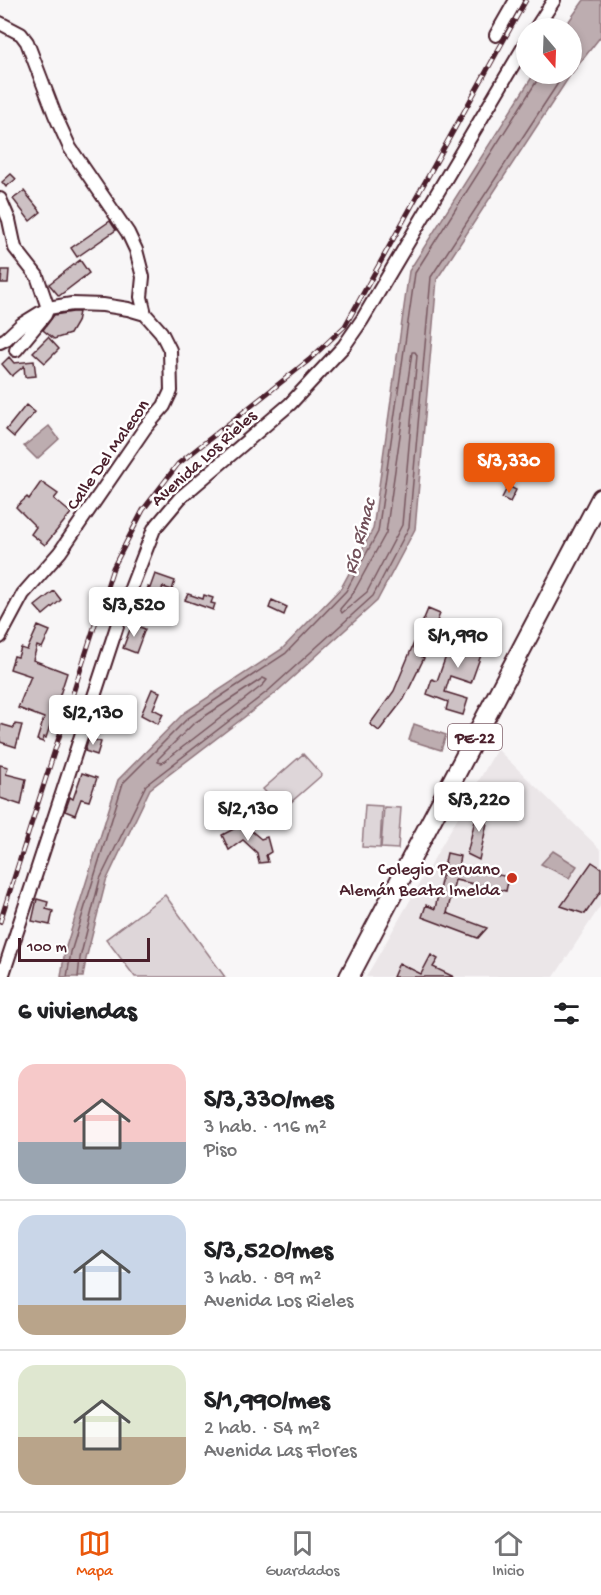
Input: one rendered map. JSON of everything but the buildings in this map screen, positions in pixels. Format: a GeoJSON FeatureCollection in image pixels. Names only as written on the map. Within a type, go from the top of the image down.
{"type":"FeatureCollection","features":[{"type":"Feature","properties":{"kind":"highway","name":"PE-22"},"geometry":{"type":"LineString","coordinates":[[361,977],[601,498]]}},
{"type":"Feature","properties":{"kind":"highway","name":"PE-22"},"geometry":{"type":"LineString","coordinates":[[349,977],[601,520]]}},
{"type":"Feature","properties":{"kind":"street"},"geometry":{"type":"LineString","coordinates":[[496,35],[516,0]]}},
{"type":"Feature","properties":{"kind":"street"},"geometry":{"type":"LineString","coordinates":[[542,18],[554,0]]}},
{"type":"Feature","properties":{"kind":"street"},"geometry":{"type":"LineString","coordinates":[[0,23],[21,34],[27,42],[70,148],[128,233],[142,267],[144,277],[141,297],[145,314],[103,305],[72,304],[48,308],[22,324],[0,342]]}},
{"type":"Feature","properties":{"kind":"street","name":"Avenida Los Rieles"},"geometry":{"type":"LineString","coordinates":[[2,977],[121,614],[154,529],[180,498],[290,404],[344,346],[369,309],[516,61]]}},
{"type":"Feature","properties":{"kind":"street"},"geometry":{"type":"LineString","coordinates":[[0,199],[9,220],[15,248],[37,276],[48,308],[40,322],[16,350]]}},
{"type":"Feature","properties":{"kind":"street","name":"Calle Del Malecon"},"geometry":{"type":"LineString","coordinates":[[0,638],[23,594],[60,552],[145,428],[164,406],[171,391],[170,350],[161,332],[145,314]]}},
{"type":"Feature","properties":{"kind":"shaded area","name":"Colegio Peruano Alemán Beata Imelda"},"geometry":{"type":"Polygon","coordinates":[[[497,749],[601,850],[601,905],[554,977],[366,977],[497,749]]]}},
{"type":"Feature","properties":{"kind":"shaded area"},"geometry":{"type":"Polygon","coordinates":[[[303,754],[322,775],[282,810],[263,789],[303,754]]]}},
{"type":"Feature","properties":{"kind":"shaded area"},"geometry":{"type":"Polygon","coordinates":[[[365,805],[382,806],[380,848],[362,847],[365,805]]]}},
{"type":"Feature","properties":{"kind":"shaded area"},"geometry":{"type":"Polygon","coordinates":[[[384,807],[401,808],[398,849],[381,848],[384,807]]]}},
{"type":"Feature","properties":{"kind":"shaded area"},"geometry":{"type":"Polygon","coordinates":[[[165,895],[225,977],[135,977],[106,939],[165,895]]]}},
{"type":"Feature","properties":{"kind":"water"},"geometry":{"type":"Polygon","coordinates":[[[584,0],[601,0],[601,36],[582,60],[582,18],[571,18],[584,0]]]}},
{"type":"Feature","properties":{"kind":"water"},"geometry":{"type":"Polygon","coordinates":[[[528,84],[564,84],[437,279],[415,529],[377,601],[272,696],[150,789],[106,881],[83,977],[61,977],[65,950],[118,780],[184,713],[282,649],[341,588],[373,529],[409,271],[528,84]]]}},
{"type":"Feature","properties":{"kind":"water"},"geometry":{"type":"Polygon","coordinates":[[[49,426],[59,439],[37,459],[24,446],[49,426]]]}},
{"type":"Feature","properties":{"kind":"water"},"geometry":{"type":"Polygon","coordinates":[[[414,724],[446,735],[441,750],[409,740],[414,724]]]}},
{"type":"Feature","properties":{"kind":"water"},"geometry":{"type":"Polygon","coordinates":[[[553,851],[577,866],[569,878],[541,864],[553,851]]]}},
{"type":"Feature","properties":{"kind":"railway"},"geometry":{"type":"LineString","coordinates":[[0,922],[113,568],[143,510],[178,464],[309,360],[345,326],[526,0]]}},
{"type":"Feature","properties":{"kind":"place","name":"Colegio Peruano Alemán Beata Imelda"},"geometry":{"type":"Point","coordinates":[512,878]}},
{"type":"Feature","properties":{"kind":"water label","name":"Río Rímac"},"geometry":{"type":"Point","coordinates":[358,536]}}]}
